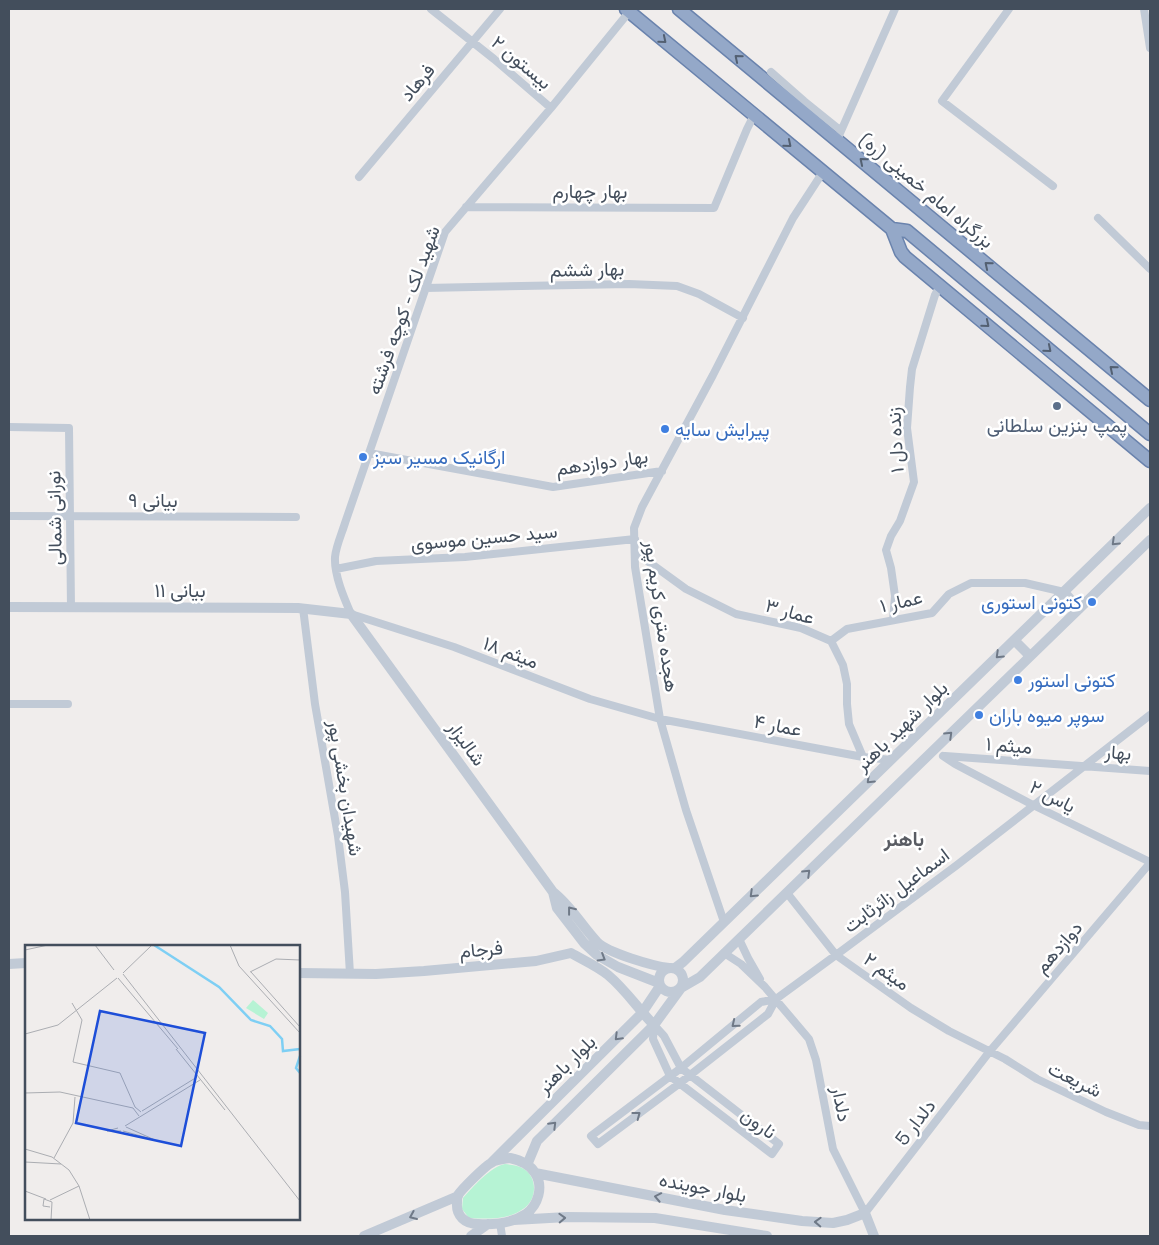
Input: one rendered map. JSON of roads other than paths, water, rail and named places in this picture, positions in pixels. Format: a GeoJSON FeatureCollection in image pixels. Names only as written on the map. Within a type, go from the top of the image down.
{"type":"FeatureCollection","features":[{"type":"Feature","properties":{"kind":"highway","name":"بزرگراه امام خمینی (ره)"},"geometry":{"type":"LineString","coordinates":[[679,9],[839,135],[1149,396]]}},
{"type":"Feature","properties":{"kind":"highway"},"geometry":{"type":"LineString","coordinates":[[628,10],[892,229],[904,256],[1150,461]]}},
{"type":"Feature","properties":{"kind":"highway"},"geometry":{"type":"LineString","coordinates":[[892,229],[906,230],[1150,434]]}},
{"type":"Feature","properties":{"kind":"street","name":"بیستون ۲"},"geometry":{"type":"LineString","coordinates":[[431,9],[551,108]]}},
{"type":"Feature","properties":{"kind":"street","name":"فرهاد"},"geometry":{"type":"LineString","coordinates":[[359,177],[500,9]]}},
{"type":"Feature","properties":{"kind":"street"},"geometry":{"type":"LineString","coordinates":[[771,72],[839,135],[895,9]]}},
{"type":"Feature","properties":{"kind":"street"},"geometry":{"type":"LineString","coordinates":[[1009,9],[942,101],[1053,186]]}},
{"type":"Feature","properties":{"kind":"street"},"geometry":{"type":"LineString","coordinates":[[1144,9],[1150,48]]}},
{"type":"Feature","properties":{"kind":"street","name":"شهید لک - کوچه فرشته"},"geometry":{"type":"LineString","coordinates":[[352,614],[343,596],[336,569],[335,556],[444,232],[551,108],[628,10]]}},
{"type":"Feature","properties":{"kind":"street","name":"بهار چهارم"},"geometry":{"type":"LineString","coordinates":[[466,207],[714,208],[754,115]]}},
{"type":"Feature","properties":{"kind":"street","name":"هجده متری کریم پور"},"geometry":{"type":"LineString","coordinates":[[724,922],[686,810],[660,719],[635,567],[634,528],[642,507],[713,376],[793,218],[823,172]]}},
{"type":"Feature","properties":{"kind":"street"},"geometry":{"type":"LineString","coordinates":[[1098,218],[1150,269]]}},
{"type":"Feature","properties":{"kind":"street","name":"بهار ششم"},"geometry":{"type":"LineString","coordinates":[[425,288],[629,284],[677,286],[699,294],[742,318]]}},
{"type":"Feature","properties":{"kind":"street","name":"زنده دل ۱"},"geometry":{"type":"LineString","coordinates":[[893,620],[896,596],[886,550],[891,536],[900,521],[914,482],[907,428],[912,369],[935,296],[940,286]]}},
{"type":"Feature","properties":{"kind":"street","name":"نورانی شمالی"},"geometry":{"type":"LineString","coordinates":[[9,427],[69,428],[71,608]]}},
{"type":"Feature","properties":{"kind":"street","name":"بهار دوازدهم"},"geometry":{"type":"LineString","coordinates":[[369,453],[553,487],[662,470]]}},
{"type":"Feature","properties":{"kind":"street","name":"بلوار شهید باهنر"},"geometry":{"type":"LineString","coordinates":[[672,968],[683,962],[1150,508]]}},
{"type":"Feature","properties":{"kind":"street","name":"بیانی ۹"},"geometry":{"type":"LineString","coordinates":[[9,516],[296,516]]}},
{"type":"Feature","properties":{"kind":"street","name":"سید حسین موسوی"},"geometry":{"type":"LineString","coordinates":[[336,569],[376,561],[484,555],[635,539]]}},
{"type":"Feature","properties":{"kind":"street"},"geometry":{"type":"LineString","coordinates":[[681,988],[684,982],[680,971],[672,968],[663,971],[659,976],[660,985],[664,991],[670,993],[676,992],[700,977],[1150,540]]}},
{"type":"Feature","properties":{"kind":"street","name":"عمار ۳"},"geometry":{"type":"LineString","coordinates":[[635,552],[686,589],[736,614],[801,628],[831,641],[843,665],[847,684],[849,724],[863,757]]}},
{"type":"Feature","properties":{"kind":"street","name":"عمار ۱"},"geometry":{"type":"LineString","coordinates":[[831,641],[847,628],[932,613],[949,594],[971,583],[1025,583],[1064,592]]}},
{"type":"Feature","properties":{"kind":"street"},"geometry":{"type":"LineString","coordinates":[[1064,592],[1079,609]]}},
{"type":"Feature","properties":{"kind":"street","name":"بیانی ۱۱"},"geometry":{"type":"LineString","coordinates":[[9,607],[303,608],[352,614]]}},
{"type":"Feature","properties":{"kind":"street","name":"شهیدان بخشی پور"},"geometry":{"type":"LineString","coordinates":[[303,608],[315,704],[338,836],[350,974]]}},
{"type":"Feature","properties":{"kind":"street","name":"میثم ۱۸"},"geometry":{"type":"LineString","coordinates":[[352,614],[454,647],[590,699],[660,719]]}},
{"type":"Feature","properties":{"kind":"street","name":"شالیزار"},"geometry":{"type":"LineString","coordinates":[[352,614],[553,892],[562,899],[598,944],[616,954],[660,967],[672,968]]}},
{"type":"Feature","properties":{"kind":"street"},"geometry":{"type":"LineString","coordinates":[[1014,640],[1030,656]]}},
{"type":"Feature","properties":{"kind":"street"},"geometry":{"type":"LineString","coordinates":[[9,704],[68,704]]}},
{"type":"Feature","properties":{"kind":"street","name":"اسماعیل زائرثابت"},"geometry":{"type":"LineString","coordinates":[[776,999],[956,865],[1150,715]]}},
{"type":"Feature","properties":{"kind":"street","name":"عمار ۴"},"geometry":{"type":"LineString","coordinates":[[660,719],[863,757],[891,760]]}},
{"type":"Feature","properties":{"kind":"street","name":"میثم ۱"},"geometry":{"type":"LineString","coordinates":[[933,751],[943,756],[1084,766]]}},
{"type":"Feature","properties":{"kind":"street","name":"یاس ۲"},"geometry":{"type":"LineString","coordinates":[[943,756],[1033,805],[1150,863]]}},
{"type":"Feature","properties":{"kind":"street","name":"بهار"},"geometry":{"type":"LineString","coordinates":[[1084,766],[1150,771]]}},
{"type":"Feature","properties":{"kind":"street","name":"دوازدهم"},"geometry":{"type":"LineString","coordinates":[[990,1051],[1150,863]]}},
{"type":"Feature","properties":{"kind":"street","name":"شالیزار"},"geometry":{"type":"LineString","coordinates":[[553,892],[557,908],[584,943],[598,956],[660,985]]}},
{"type":"Feature","properties":{"kind":"street","name":"میثم ۲"},"geometry":{"type":"LineString","coordinates":[[787,893],[836,955],[919,1013],[990,1051]]}},
{"type":"Feature","properties":{"kind":"street"},"geometry":{"type":"LineString","coordinates":[[592,936],[571,953],[608,975],[654,1025],[654,1039],[670,1076]]}},
{"type":"Feature","properties":{"kind":"street"},"geometry":{"type":"LineString","coordinates":[[739,939],[765,987]]}},
{"type":"Feature","properties":{"kind":"street","name":"فرجام"},"geometry":{"type":"LineString","coordinates":[[300,972],[376,974],[424,971],[536,961],[571,953]]}},
{"type":"Feature","properties":{"kind":"street"},"geometry":{"type":"LineString","coordinates":[[724,953],[741,964],[765,987]]}},
{"type":"Feature","properties":{"kind":"street"},"geometry":{"type":"LineString","coordinates":[[9,964],[25,964]]}},
{"type":"Feature","properties":{"kind":"street","name":"بلوار باهنر"},"geometry":{"type":"LineString","coordinates":[[492,1162],[642,1013],[660,985]]}},
{"type":"Feature","properties":{"kind":"street","name":"دلدار"},"geometry":{"type":"LineString","coordinates":[[765,987],[809,1039],[816,1060],[833,1149],[865,1213],[874,1236]]}},
{"type":"Feature","properties":{"kind":"street","name":"بلوار باهنر"},"geometry":{"type":"LineString","coordinates":[[527,1165],[537,1141],[654,1025],[681,988]]}},
{"type":"Feature","properties":{"kind":"street"},"geometry":{"type":"LineString","coordinates":[[776,999],[768,1014],[598,1144],[591,1136],[681,1068],[761,1002],[776,999]]}},
{"type":"Feature","properties":{"kind":"street","name":"نارون"},"geometry":{"type":"LineString","coordinates":[[654,1025],[664,1036],[681,1068],[779,1144],[772,1154],[670,1076]]}},
{"type":"Feature","properties":{"kind":"street","name":"شریعت"},"geometry":{"type":"LineString","coordinates":[[990,1051],[1005,1058],[1037,1079],[1106,1112],[1139,1125],[1150,1126]]}},
{"type":"Feature","properties":{"kind":"street","name":"دلدار 5"},"geometry":{"type":"LineString","coordinates":[[865,1213],[990,1051]]}},
{"type":"Feature","properties":{"kind":"street"},"geometry":{"type":"LineString","coordinates":[[364,1236],[458,1196],[492,1162],[501,1159],[519,1160],[527,1165],[535,1173],[540,1193],[536,1204],[526,1214],[514,1220],[474,1224],[462,1219],[458,1213],[458,1196]]}},
{"type":"Feature","properties":{"kind":"street","name":"بلوار جوینده"},"geometry":{"type":"LineString","coordinates":[[535,1173],[725,1210],[802,1222],[833,1223],[848,1220],[865,1213]]}},
{"type":"Feature","properties":{"kind":"street","name":"بلوار جوینده"},"geometry":{"type":"LineString","coordinates":[[514,1220],[567,1217],[655,1218],[767,1236]]}},
{"type":"Feature","properties":{"kind":"street"},"geometry":{"type":"LineString","coordinates":[[471,1236],[494,1223]]}},
{"type":"Feature","properties":{"kind":"street"},"geometry":{"type":"LineString","coordinates":[[494,1223],[502,1236]]}},
{"type":"Feature","properties":{"kind":"place","name":"پمپ بنزین سلطانی"},"geometry":{"type":"Point","coordinates":[1057,406]}},
{"type":"Feature","properties":{"kind":"place","name":"پیرایش سایه"},"geometry":{"type":"Point","coordinates":[665,429]}},
{"type":"Feature","properties":{"kind":"place","name":"ارگانیک مسیر سبز"},"geometry":{"type":"Point","coordinates":[363,457]}},
{"type":"Feature","properties":{"kind":"place","name":"کتونی استوری"},"geometry":{"type":"Point","coordinates":[1092,602]}},
{"type":"Feature","properties":{"kind":"place","name":"کتونی استور"},"geometry":{"type":"Point","coordinates":[1018,680]}},
{"type":"Feature","properties":{"kind":"place","name":"سوپر میوه باران"},"geometry":{"type":"Point","coordinates":[979,715]}},
{"type":"Feature","properties":{"kind":"district","name":"باهنر"},"geometry":{"type":"Point","coordinates":[904,839]}}]}
